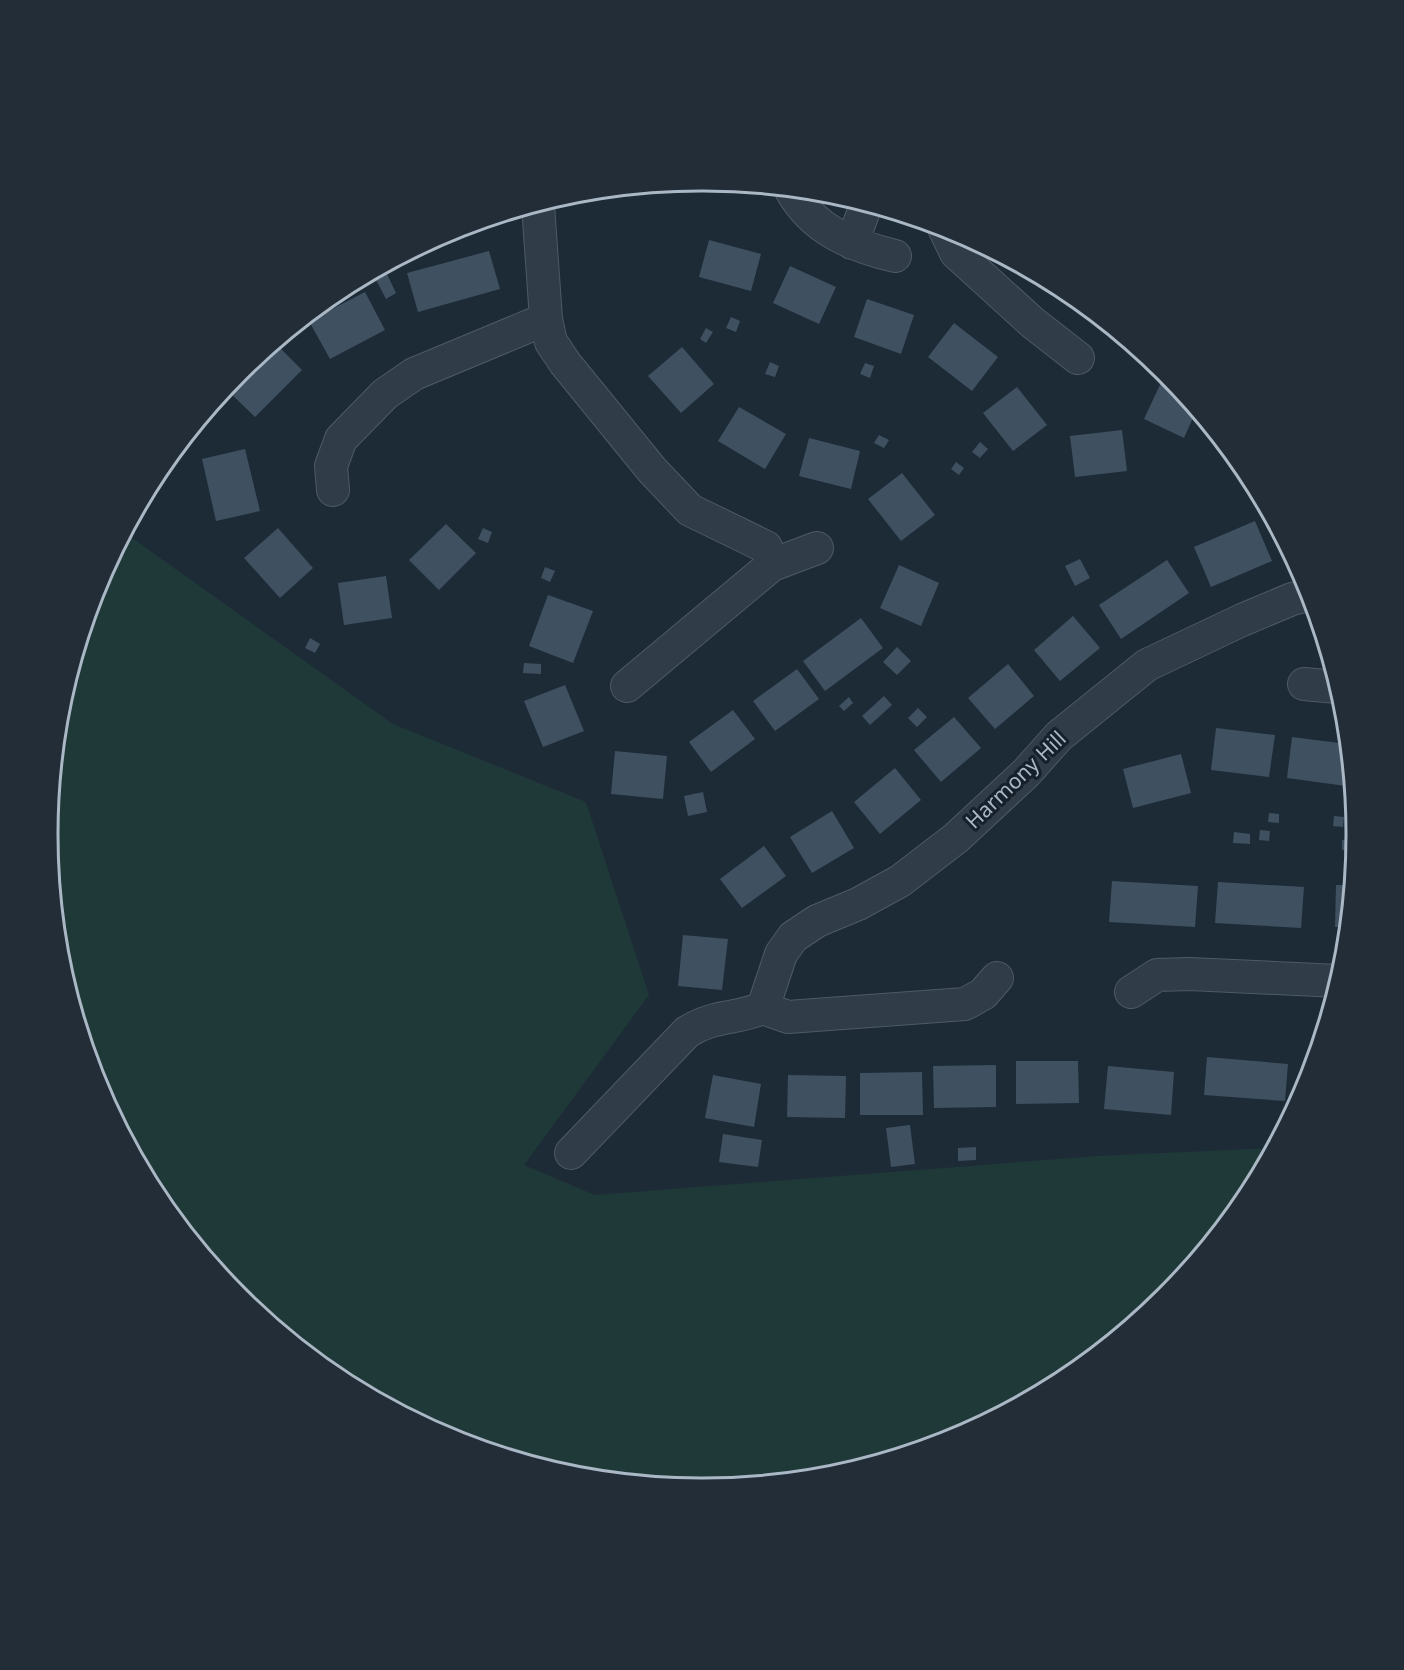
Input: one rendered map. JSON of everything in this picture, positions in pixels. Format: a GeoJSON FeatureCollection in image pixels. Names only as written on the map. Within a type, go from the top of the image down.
{"type":"FeatureCollection","features":[{"type":"Feature","properties":{"kind":"street"},"geometry":{"type":"LineString","coordinates":[[796,199],[814,220],[852,243],[896,256]]}},
{"type":"Feature","properties":{"kind":"street"},"geometry":{"type":"LineString","coordinates":[[539,212],[546,319],[551,342],[652,470],[690,510],[766,547],[772,565]]}},
{"type":"Feature","properties":{"kind":"street"},"geometry":{"type":"LineString","coordinates":[[852,243],[864,212]]}},
{"type":"Feature","properties":{"kind":"street"},"geometry":{"type":"LineString","coordinates":[[950,241],[956,253],[1034,323],[1078,358]]}},
{"type":"Feature","properties":{"kind":"street"},"geometry":{"type":"LineString","coordinates":[[333,490],[331,466],[341,439],[385,394],[414,374],[546,319]]}},
{"type":"Feature","properties":{"kind":"street"},"geometry":{"type":"LineString","coordinates":[[627,686],[772,565],[817,548]]}},
{"type":"Feature","properties":{"kind":"street","name":"Harmony Hill"},"geometry":{"type":"LineString","coordinates":[[763,1008],[781,954],[793,937],[817,921],[858,904],[900,881],[956,838],[1026,774],[1059,736],[1147,665],[1252,616],[1300,597]]}},
{"type":"Feature","properties":{"kind":"street"},"geometry":{"type":"LineString","coordinates":[[1304,684],[1328,686]]}},
{"type":"Feature","properties":{"kind":"street"},"geometry":{"type":"LineString","coordinates":[[1131,992],[1157,975],[1190,974],[1329,981]]}},
{"type":"Feature","properties":{"kind":"street"},"geometry":{"type":"LineString","coordinates":[[571,1153],[687,1032],[719,1016],[748,1014],[763,1008],[789,1017],[964,1004],[982,994],[997,978]]}},
{"type":"Feature","properties":{"kind":"green space"},"geometry":{"type":"Polygon","coordinates":[[[132,538],[393,724],[586,802],[649,995],[524,1165],[595,1195],[1097,1156],[1264,1148],[1237,1193],[1186,1259],[1157,1290],[1094,1346],[1060,1370],[987,1412],[948,1430],[869,1457],[786,1473],[744,1477],[660,1477],[618,1473],[535,1457],[456,1430],[417,1412],[344,1370],[278,1319],[247,1290],[191,1227],[167,1193],[125,1120],[107,1081],[80,1002],[64,919],[60,877],[58,835],[64,751],[80,668],[107,589],[132,538]]]}},
{"type":"Feature","properties":{"kind":"building"},"geometry":{"type":"Polygon","coordinates":[[[709,240],[761,254],[751,291],[699,277],[709,240]]]}},
{"type":"Feature","properties":{"kind":"building"},"geometry":{"type":"Polygon","coordinates":[[[489,251],[500,289],[418,312],[407,273],[489,251]]]}},
{"type":"Feature","properties":{"kind":"building"},"geometry":{"type":"Polygon","coordinates":[[[790,266],[836,287],[819,324],[773,303],[790,266]]]}},
{"type":"Feature","properties":{"kind":"building"},"geometry":{"type":"Polygon","coordinates":[[[387,274],[396,293],[386,299],[376,280],[387,274]]]}},
{"type":"Feature","properties":{"kind":"building"},"geometry":{"type":"Polygon","coordinates":[[[365,292],[385,330],[330,359],[310,324],[329,311],[365,292]]]}},
{"type":"Feature","properties":{"kind":"building"},"geometry":{"type":"Polygon","coordinates":[[[867,299],[914,315],[901,354],[854,337],[867,299]]]}},
{"type":"Feature","properties":{"kind":"building"},"geometry":{"type":"Polygon","coordinates":[[[731,317],[740,321],[736,332],[726,328],[731,317]]]}},
{"type":"Feature","properties":{"kind":"building"},"geometry":{"type":"Polygon","coordinates":[[[954,323],[998,357],[972,391],[928,357],[954,323]]]}},
{"type":"Feature","properties":{"kind":"building"},"geometry":{"type":"Polygon","coordinates":[[[706,328],[713,332],[706,343],[700,339],[706,328]]]}},
{"type":"Feature","properties":{"kind":"building"},"geometry":{"type":"Polygon","coordinates":[[[682,347],[714,384],[681,413],[648,376],[682,347]]]}},
{"type":"Feature","properties":{"kind":"building"},"geometry":{"type":"Polygon","coordinates":[[[281,349],[302,370],[255,417],[233,395],[281,349]]]}},
{"type":"Feature","properties":{"kind":"building"},"geometry":{"type":"Polygon","coordinates":[[[770,362],[779,366],[775,377],[765,374],[770,362]]]}},
{"type":"Feature","properties":{"kind":"building"},"geometry":{"type":"Polygon","coordinates":[[[865,363],[874,366],[870,378],[860,374],[865,363]]]}},
{"type":"Feature","properties":{"kind":"building"},"geometry":{"type":"Polygon","coordinates":[[[1160,384],[1193,419],[1184,438],[1144,419],[1160,384]]]}},
{"type":"Feature","properties":{"kind":"building"},"geometry":{"type":"Polygon","coordinates":[[[1017,387],[1047,425],[1013,451],[983,413],[1017,387]]]}},
{"type":"Feature","properties":{"kind":"building"},"geometry":{"type":"Polygon","coordinates":[[[739,407],[786,434],[765,469],[718,441],[739,407]]]}},
{"type":"Feature","properties":{"kind":"building"},"geometry":{"type":"Polygon","coordinates":[[[1122,430],[1127,471],[1075,477],[1070,436],[1122,430]]]}},
{"type":"Feature","properties":{"kind":"building"},"geometry":{"type":"Polygon","coordinates":[[[879,435],[889,440],[884,448],[874,443],[879,435]]]}},
{"type":"Feature","properties":{"kind":"building"},"geometry":{"type":"Polygon","coordinates":[[[809,438],[860,451],[851,489],[799,476],[809,438]]]}},
{"type":"Feature","properties":{"kind":"building"},"geometry":{"type":"Polygon","coordinates":[[[980,442],[988,449],[980,458],[972,452],[980,442]]]}},
{"type":"Feature","properties":{"kind":"building"},"geometry":{"type":"Polygon","coordinates":[[[245,449],[260,511],[216,521],[202,459],[245,449]]]}},
{"type":"Feature","properties":{"kind":"building"},"geometry":{"type":"Polygon","coordinates":[[[956,462],[964,468],[959,475],[951,469],[956,462]]]}},
{"type":"Feature","properties":{"kind":"building"},"geometry":{"type":"Polygon","coordinates":[[[902,473],[935,515],[901,541],[868,499],[902,473]]]}},
{"type":"Feature","properties":{"kind":"building"},"geometry":{"type":"Polygon","coordinates":[[[1255,521],[1272,561],[1211,587],[1194,547],[1255,521]]]}},
{"type":"Feature","properties":{"kind":"building"},"geometry":{"type":"Polygon","coordinates":[[[446,524],[476,553],[439,590],[409,560],[446,524]]]}},
{"type":"Feature","properties":{"kind":"building"},"geometry":{"type":"Polygon","coordinates":[[[278,528],[313,568],[280,598],[244,558],[278,528]]]}},
{"type":"Feature","properties":{"kind":"building"},"geometry":{"type":"Polygon","coordinates":[[[483,528],[492,532],[488,543],[478,539],[483,528]]]}},
{"type":"Feature","properties":{"kind":"building"},"geometry":{"type":"Polygon","coordinates":[[[1080,559],[1090,578],[1075,586],[1065,566],[1080,559]]]}},
{"type":"Feature","properties":{"kind":"building"},"geometry":{"type":"Polygon","coordinates":[[[1167,560],[1189,593],[1121,639],[1099,605],[1167,560]]]}},
{"type":"Feature","properties":{"kind":"building"},"geometry":{"type":"Polygon","coordinates":[[[899,565],[939,583],[921,626],[880,608],[899,565]]]}},
{"type":"Feature","properties":{"kind":"building"},"geometry":{"type":"Polygon","coordinates":[[[545,567],[555,571],[550,582],[541,578],[545,567]]]}},
{"type":"Feature","properties":{"kind":"building"},"geometry":{"type":"Polygon","coordinates":[[[386,576],[392,618],[344,625],[338,583],[386,576]]]}},
{"type":"Feature","properties":{"kind":"building"},"geometry":{"type":"Polygon","coordinates":[[[548,595],[593,611],[573,663],[529,646],[548,595]]]}},
{"type":"Feature","properties":{"kind":"building"},"geometry":{"type":"Polygon","coordinates":[[[1073,616],[1100,648],[1060,681],[1034,650],[1073,616]]]}},
{"type":"Feature","properties":{"kind":"building"},"geometry":{"type":"Polygon","coordinates":[[[861,618],[883,648],[825,691],[803,661],[861,618]]]}},
{"type":"Feature","properties":{"kind":"building"},"geometry":{"type":"Polygon","coordinates":[[[310,638],[320,644],[315,653],[305,648],[310,638]]]}},
{"type":"Feature","properties":{"kind":"building"},"geometry":{"type":"Polygon","coordinates":[[[897,647],[911,661],[897,675],[883,662],[897,647]]]}},
{"type":"Feature","properties":{"kind":"building"},"geometry":{"type":"Polygon","coordinates":[[[524,663],[541,664],[541,674],[523,673],[524,663]]]}},
{"type":"Feature","properties":{"kind":"building"},"geometry":{"type":"Polygon","coordinates":[[[1008,664],[1034,696],[995,729],[968,698],[1008,664]]]}},
{"type":"Feature","properties":{"kind":"building"},"geometry":{"type":"Polygon","coordinates":[[[797,669],[819,699],[775,731],[753,701],[797,669]]]}},
{"type":"Feature","properties":{"kind":"building"},"geometry":{"type":"Polygon","coordinates":[[[565,685],[584,731],[543,747],[524,701],[565,685]]]}},
{"type":"Feature","properties":{"kind":"building"},"geometry":{"type":"Polygon","coordinates":[[[884,696],[892,705],[870,725],[862,716],[884,696]]]}},
{"type":"Feature","properties":{"kind":"building"},"geometry":{"type":"Polygon","coordinates":[[[849,697],[853,703],[844,711],[839,706],[849,697]]]}},
{"type":"Feature","properties":{"kind":"building"},"geometry":{"type":"Polygon","coordinates":[[[918,708],[927,717],[917,727],[908,718],[918,708]]]}},
{"type":"Feature","properties":{"kind":"building"},"geometry":{"type":"Polygon","coordinates":[[[733,710],[755,739],[711,772],[689,742],[733,710]]]}},
{"type":"Feature","properties":{"kind":"building"},"geometry":{"type":"Polygon","coordinates":[[[954,717],[981,748],[941,782],[914,750],[954,717]]]}},
{"type":"Feature","properties":{"kind":"building"},"geometry":{"type":"Polygon","coordinates":[[[1216,728],[1275,735],[1269,777],[1211,770],[1216,728]]]}},
{"type":"Feature","properties":{"kind":"building"},"geometry":{"type":"Polygon","coordinates":[[[1292,737],[1339,743],[1343,786],[1287,778],[1292,737]]]}},
{"type":"Feature","properties":{"kind":"building"},"geometry":{"type":"Polygon","coordinates":[[[615,751],[667,756],[663,799],[611,794],[615,751]]]}},
{"type":"Feature","properties":{"kind":"building"},"geometry":{"type":"Polygon","coordinates":[[[1181,754],[1191,793],[1133,808],[1123,769],[1181,754]]]}},
{"type":"Feature","properties":{"kind":"building"},"geometry":{"type":"Polygon","coordinates":[[[895,768],[921,800],[880,834],[854,802],[895,768]]]}},
{"type":"Feature","properties":{"kind":"building"},"geometry":{"type":"Polygon","coordinates":[[[703,792],[707,812],[688,816],[684,796],[703,792]]]}},
{"type":"Feature","properties":{"kind":"building"},"geometry":{"type":"Polygon","coordinates":[[[832,811],[854,848],[812,873],[790,837],[832,811]]]}},
{"type":"Feature","properties":{"kind":"building"},"geometry":{"type":"Polygon","coordinates":[[[1269,813],[1279,814],[1279,823],[1268,822],[1269,813]]]}},
{"type":"Feature","properties":{"kind":"building"},"geometry":{"type":"Polygon","coordinates":[[[1334,816],[1344,817],[1343,827],[1333,826],[1334,816]]]}},
{"type":"Feature","properties":{"kind":"building"},"geometry":{"type":"Polygon","coordinates":[[[1260,830],[1270,831],[1269,841],[1259,840],[1260,830]]]}},
{"type":"Feature","properties":{"kind":"building"},"geometry":{"type":"Polygon","coordinates":[[[1234,832],[1250,834],[1250,844],[1233,843],[1234,832]]]}},
{"type":"Feature","properties":{"kind":"building"},"geometry":{"type":"Polygon","coordinates":[[[1342,840],[1346,840],[1345,850],[1342,850],[1342,840]]]}},
{"type":"Feature","properties":{"kind":"building"},"geometry":{"type":"Polygon","coordinates":[[[764,846],[786,876],[742,908],[720,879],[764,846]]]}},
{"type":"Feature","properties":{"kind":"building"},"geometry":{"type":"Polygon","coordinates":[[[1112,881],[1198,886],[1195,927],[1109,922],[1112,881]]]}},
{"type":"Feature","properties":{"kind":"building"},"geometry":{"type":"Polygon","coordinates":[[[1218,882],[1304,887],[1301,928],[1215,923],[1218,882]]]}},
{"type":"Feature","properties":{"kind":"building"},"geometry":{"type":"Polygon","coordinates":[[[1336,885],[1343,885],[1339,927],[1335,927],[1336,885]]]}},
{"type":"Feature","properties":{"kind":"building"},"geometry":{"type":"Polygon","coordinates":[[[683,935],[728,939],[722,990],[678,986],[683,935]]]}},
{"type":"Feature","properties":{"kind":"building"},"geometry":{"type":"Polygon","coordinates":[[[1207,1057],[1288,1064],[1285,1101],[1204,1095],[1207,1057]]]}},
{"type":"Feature","properties":{"kind":"building"},"geometry":{"type":"Polygon","coordinates":[[[1016,1061],[1078,1061],[1079,1103],[1016,1104],[1016,1061]]]}},
{"type":"Feature","properties":{"kind":"building"},"geometry":{"type":"Polygon","coordinates":[[[996,1065],[996,1107],[934,1108],[933,1066],[996,1065]]]}},
{"type":"Feature","properties":{"kind":"building"},"geometry":{"type":"Polygon","coordinates":[[[1108,1066],[1174,1072],[1171,1115],[1104,1109],[1108,1066]]]}},
{"type":"Feature","properties":{"kind":"building"},"geometry":{"type":"Polygon","coordinates":[[[922,1072],[923,1115],[860,1115],[860,1073],[922,1072]]]}},
{"type":"Feature","properties":{"kind":"building"},"geometry":{"type":"Polygon","coordinates":[[[713,1075],[761,1084],[754,1127],[705,1118],[713,1075]]]}},
{"type":"Feature","properties":{"kind":"building"},"geometry":{"type":"Polygon","coordinates":[[[788,1075],[846,1076],[845,1118],[787,1117],[788,1075]]]}},
{"type":"Feature","properties":{"kind":"building"},"geometry":{"type":"Polygon","coordinates":[[[910,1125],[915,1164],[891,1167],[886,1128],[910,1125]]]}},
{"type":"Feature","properties":{"kind":"building"},"geometry":{"type":"Polygon","coordinates":[[[723,1134],[762,1140],[758,1167],[719,1162],[723,1134]]]}},
{"type":"Feature","properties":{"kind":"building"},"geometry":{"type":"Polygon","coordinates":[[[976,1147],[976,1160],[958,1161],[958,1148],[976,1147]]]}}]}
